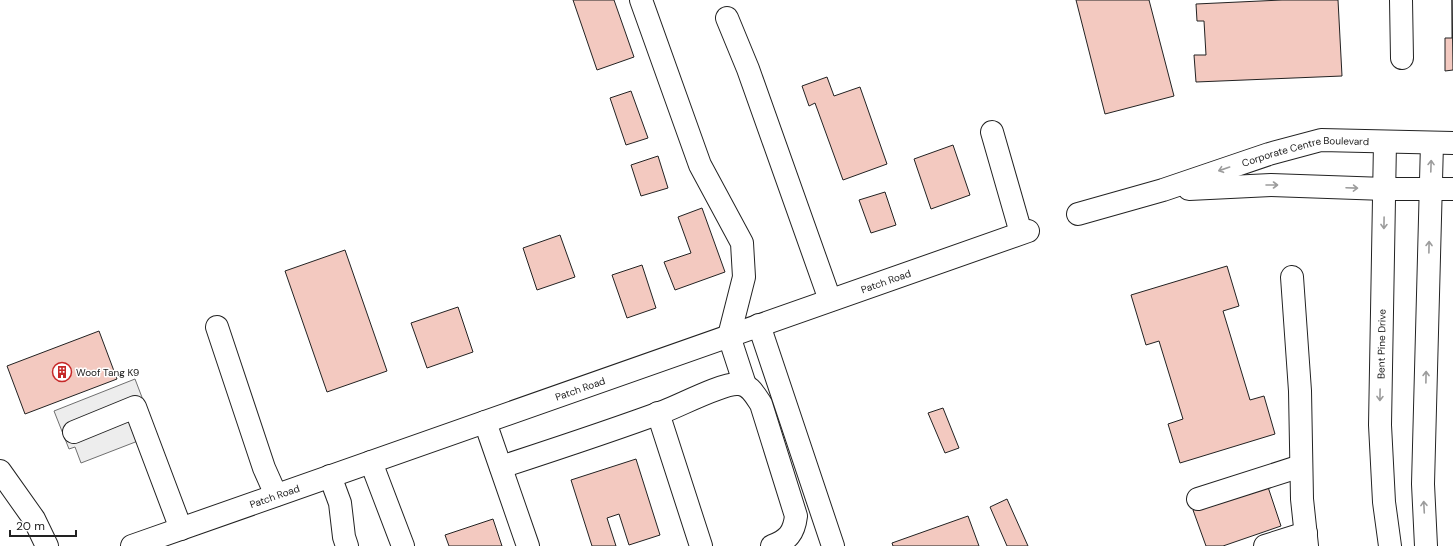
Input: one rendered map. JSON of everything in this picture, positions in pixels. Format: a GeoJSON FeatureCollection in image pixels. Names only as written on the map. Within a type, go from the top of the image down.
{"type":"FeatureCollection","features":[{"type":"Feature","properties":{"kind":"street"},"geometry":{"type":"LineString","coordinates":[[641,0],[700,165],[742,243],[744,277],[729,336],[745,385]]}},
{"type":"Feature","properties":{"kind":"street"},"geometry":{"type":"LineString","coordinates":[[1401,0],[1402,58]]}},
{"type":"Feature","properties":{"kind":"street"},"geometry":{"type":"LineString","coordinates":[[727,18],[748,69],[830,300]]}},
{"type":"Feature","properties":{"kind":"street","name":"Patch Road"},"geometry":{"type":"LineString","coordinates":[[132,546],[1024,232],[992,132]]}},
{"type":"Feature","properties":{"kind":"street","name":"Corporate Centre Boulevard"},"geometry":{"type":"LineString","coordinates":[[1078,214],[1163,190],[1268,154],[1321,140],[1442,143]]}},
{"type":"Feature","properties":{"kind":"street","name":"Bent Pine Drive"},"geometry":{"type":"LineString","coordinates":[[1385,142],[1380,425],[1384,502],[1390,546]]}},
{"type":"Feature","properties":{"kind":"street"},"geometry":{"type":"LineString","coordinates":[[1426,546],[1423,484],[1430,190],[1442,143]]}},
{"type":"Feature","properties":{"kind":"street","name":"Corporate Centre Boulevard"},"geometry":{"type":"LineString","coordinates":[[1163,190],[1271,185],[1430,190],[1453,189]]}},
{"type":"Feature","properties":{"kind":"street"},"geometry":{"type":"LineString","coordinates":[[1266,546],[1306,539],[1302,499],[1300,392],[1292,277]]}},
{"type":"Feature","properties":{"kind":"street"},"geometry":{"type":"LineString","coordinates":[[758,325],[833,546]]}},
{"type":"Feature","properties":{"kind":"street"},"geometry":{"type":"LineString","coordinates":[[217,327],[264,468],[276,495]]}},
{"type":"Feature","properties":{"kind":"street"},"geometry":{"type":"LineString","coordinates":[[501,467],[658,414],[720,388],[736,384],[745,385],[754,392],[761,404],[796,516],[794,528],[790,537],[772,546]]}},
{"type":"Feature","properties":{"kind":"street"},"geometry":{"type":"LineString","coordinates":[[74,432],[135,407],[180,529]]}},
{"type":"Feature","properties":{"kind":"street"},"geometry":{"type":"LineString","coordinates":[[658,414],[701,546]]}},
{"type":"Feature","properties":{"kind":"street"},"geometry":{"type":"LineString","coordinates":[[485,422],[528,546]]}},
{"type":"Feature","properties":{"kind":"street"},"geometry":{"type":"LineString","coordinates":[[371,462],[403,546]]}},
{"type":"Feature","properties":{"kind":"street"},"geometry":{"type":"LineString","coordinates":[[1198,499],[1301,466]]}},
{"type":"Feature","properties":{"kind":"street"},"geometry":{"type":"LineString","coordinates":[[0,471],[34,518],[46,546]]}},
{"type":"Feature","properties":{"kind":"street"},"geometry":{"type":"LineString","coordinates":[[330,476],[340,502],[344,537],[347,546]]}},
{"type":"Feature","properties":{"kind":"shaded area"},"geometry":{"type":"Polygon","coordinates":[[[135,379],[156,434],[81,463],[75,447],[69,449],[54,411],[135,379]]]}},
{"type":"Feature","properties":{"kind":"building"},"geometry":{"type":"Polygon","coordinates":[[[573,0],[614,0],[634,57],[597,70],[573,0]]]}},
{"type":"Feature","properties":{"kind":"building"},"geometry":{"type":"Polygon","coordinates":[[[1076,0],[1149,0],[1174,96],[1105,114],[1076,0]]]}},
{"type":"Feature","properties":{"kind":"building"},"geometry":{"type":"Polygon","coordinates":[[[1282,0],[1338,0],[1342,76],[1196,82],[1194,55],[1206,55],[1204,21],[1197,21],[1196,4],[1282,0]]]}},
{"type":"Feature","properties":{"kind":"building"},"geometry":{"type":"Polygon","coordinates":[[[1452,0],[1453,70],[1445,71],[1445,38],[1452,38],[1452,0]]]}},
{"type":"Feature","properties":{"kind":"building"},"geometry":{"type":"Polygon","coordinates":[[[827,77],[834,96],[860,87],[887,164],[843,180],[815,103],[809,106],[802,86],[827,77]]]}},
{"type":"Feature","properties":{"kind":"building"},"geometry":{"type":"Polygon","coordinates":[[[631,91],[648,138],[626,145],[610,98],[631,91]]]}},
{"type":"Feature","properties":{"kind":"building"},"geometry":{"type":"Polygon","coordinates":[[[953,145],[970,195],[931,209],[914,159],[953,145]]]}},
{"type":"Feature","properties":{"kind":"building"},"geometry":{"type":"Polygon","coordinates":[[[658,156],[668,188],[641,196],[631,165],[658,156]]]}},
{"type":"Feature","properties":{"kind":"building"},"geometry":{"type":"Polygon","coordinates":[[[885,192],[896,225],[871,233],[859,200],[885,192]]]}},
{"type":"Feature","properties":{"kind":"building"},"geometry":{"type":"Polygon","coordinates":[[[702,208],[725,272],[675,290],[664,262],[691,253],[678,217],[702,208]]]}},
{"type":"Feature","properties":{"kind":"building"},"geometry":{"type":"Polygon","coordinates":[[[560,235],[575,277],[537,290],[523,248],[560,235]]]}},
{"type":"Feature","properties":{"kind":"building"},"geometry":{"type":"Polygon","coordinates":[[[345,250],[387,371],[327,392],[285,271],[345,250]]]}},
{"type":"Feature","properties":{"kind":"building"},"geometry":{"type":"Polygon","coordinates":[[[642,265],[656,308],[627,318],[612,275],[642,265]]]}},
{"type":"Feature","properties":{"kind":"building"},"geometry":{"type":"Polygon","coordinates":[[[1227,266],[1239,306],[1223,311],[1250,400],[1264,396],[1275,434],[1180,463],[1168,424],[1183,419],[1159,341],[1146,345],[1131,295],[1227,266]]]}},
{"type":"Feature","properties":{"kind":"building"},"geometry":{"type":"Polygon","coordinates":[[[458,307],[473,352],[427,368],[411,323],[458,307]]]}},
{"type":"Feature","properties":{"kind":"building","name":"Woof Tang K9"},"geometry":{"type":"Polygon","coordinates":[[[99,331],[117,379],[25,414],[7,366],[99,331]]]}},
{"type":"Feature","properties":{"kind":"building"},"geometry":{"type":"Polygon","coordinates":[[[943,408],[959,448],[945,453],[928,413],[943,408]]]}},
{"type":"Feature","properties":{"kind":"building"},"geometry":{"type":"Polygon","coordinates":[[[636,459],[660,535],[629,545],[619,514],[607,518],[616,546],[592,546],[571,480],[636,459]]]}},
{"type":"Feature","properties":{"kind":"building"},"geometry":{"type":"Polygon","coordinates":[[[1267,484],[1281,526],[1223,546],[1206,546],[1193,510],[1267,484]]]}},
{"type":"Feature","properties":{"kind":"building"},"geometry":{"type":"Polygon","coordinates":[[[1007,499],[1028,546],[1007,546],[990,507],[1007,499]]]}},
{"type":"Feature","properties":{"kind":"building"},"geometry":{"type":"Polygon","coordinates":[[[968,516],[979,546],[893,546],[892,543],[968,516]]]}},
{"type":"Feature","properties":{"kind":"building"},"geometry":{"type":"Polygon","coordinates":[[[493,519],[502,546],[449,546],[445,535],[493,519]]]}},
{"type":"Feature","properties":{"kind":"place","name":"Woof Tang K9"},"geometry":{"type":"Point","coordinates":[62,372]}}]}
